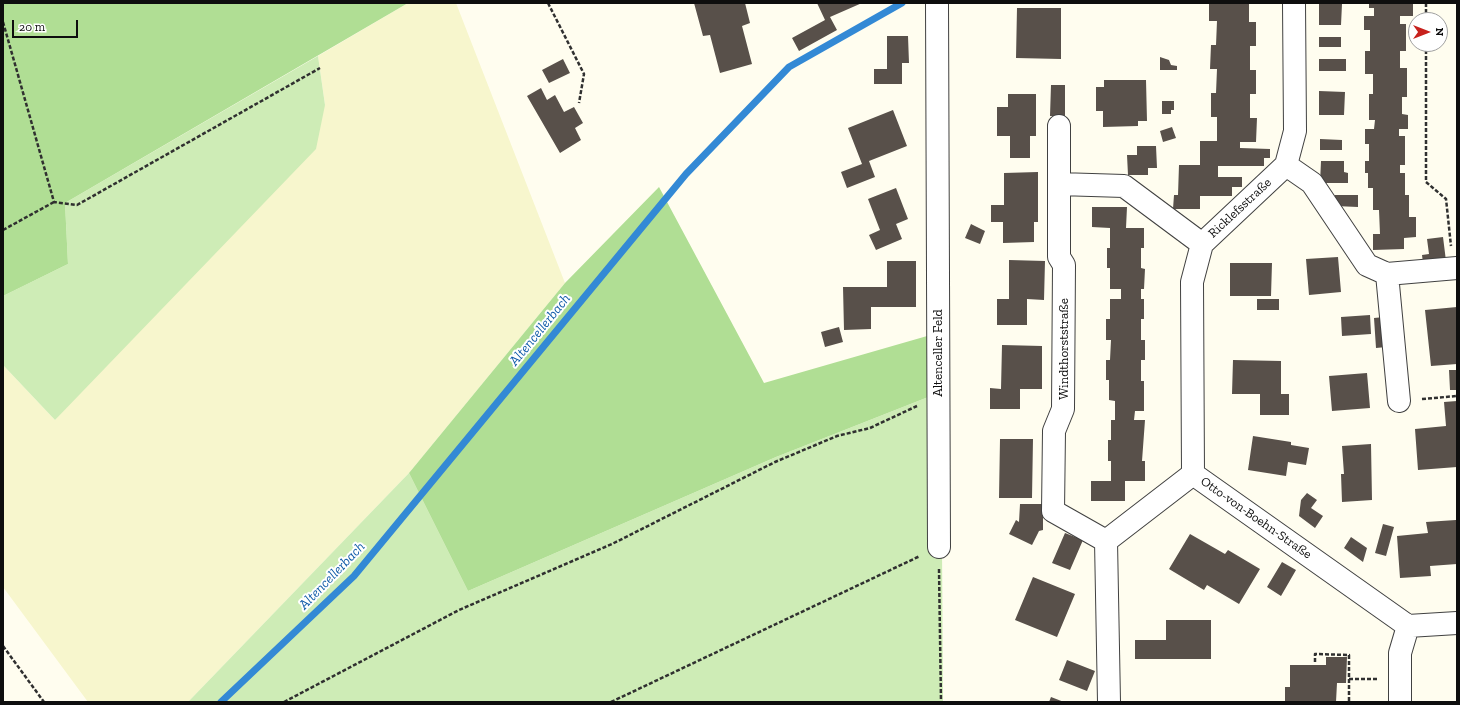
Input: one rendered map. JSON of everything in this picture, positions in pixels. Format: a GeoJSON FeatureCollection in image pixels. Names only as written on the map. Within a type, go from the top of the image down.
{"type":"FeatureCollection","features":[{"type":"Feature","properties":{"kind":"street","name":"Altenceller Feld"},"geometry":{"type":"LineString","coordinates":[[937,3],[939,547]]}},
{"type":"Feature","properties":{"kind":"street"},"geometry":{"type":"LineString","coordinates":[[1294,3],[1295,131],[1286,165],[1312,184],[1367,265],[1387,274],[1455,268]]}},
{"type":"Feature","properties":{"kind":"street","name":"Windthorststraße"},"geometry":{"type":"LineString","coordinates":[[1059,126],[1059,257],[1064,265],[1063,409],[1054,431],[1053,512],[1106,541]]}},
{"type":"Feature","properties":{"kind":"street","name":"Ricklefsstraße"},"geometry":{"type":"LineString","coordinates":[[1059,184],[1124,186],[1202,244],[1286,165]]}},
{"type":"Feature","properties":{"kind":"street","name":"Otto-von-Boehn-Straße"},"geometry":{"type":"LineString","coordinates":[[1202,244],[1192,282],[1193,474],[1408,626]]}},
{"type":"Feature","properties":{"kind":"street"},"geometry":{"type":"LineString","coordinates":[[1387,274],[1399,401]]}},
{"type":"Feature","properties":{"kind":"street"},"geometry":{"type":"LineString","coordinates":[[1109,702],[1106,541],[1193,474]]}},
{"type":"Feature","properties":{"kind":"street"},"geometry":{"type":"LineString","coordinates":[[1400,702],[1400,653],[1408,626],[1457,623]]}},
{"type":"Feature","properties":{"kind":"path"},"geometry":{"type":"LineString","coordinates":[[548,3],[584,74],[579,103]]}},
{"type":"Feature","properties":{"kind":"path"},"geometry":{"type":"LineString","coordinates":[[3,22],[54,202]]}},
{"type":"Feature","properties":{"kind":"path"},"geometry":{"type":"LineString","coordinates":[[1426,52],[1426,182],[1446,199],[1455,268]]}},
{"type":"Feature","properties":{"kind":"path"},"geometry":{"type":"LineString","coordinates":[[3,230],[54,202],[77,206],[320,68]]}},
{"type":"Feature","properties":{"kind":"path"},"geometry":{"type":"LineString","coordinates":[[1399,401],[1457,396]]}},
{"type":"Feature","properties":{"kind":"path"},"geometry":{"type":"LineString","coordinates":[[284,702],[459,610],[612,544],[775,462],[837,436],[870,428],[891,416],[938,398]]}},
{"type":"Feature","properties":{"kind":"path"},"geometry":{"type":"LineString","coordinates":[[611,702],[939,547],[940,702]]}},
{"type":"Feature","properties":{"kind":"path"},"geometry":{"type":"LineString","coordinates":[[3,646],[44,702]]}},
{"type":"Feature","properties":{"kind":"path"},"geometry":{"type":"LineString","coordinates":[[1315,662],[1315,654],[1349,655],[1349,702]]}},
{"type":"Feature","properties":{"kind":"path"},"geometry":{"type":"LineString","coordinates":[[1349,679],[1382,679]]}},
{"type":"Feature","properties":{"kind":"green space"},"geometry":{"type":"Polygon","coordinates":[[[3,3],[408,3],[65,203],[68,264],[3,296],[3,3]]]}},
{"type":"Feature","properties":{"kind":"green space"},"geometry":{"type":"Polygon","coordinates":[[[408,3],[456,3],[565,283],[409,473],[188,702],[88,702],[3,587],[3,365],[55,420],[325,105],[318,56],[408,3]]]}},
{"type":"Feature","properties":{"kind":"green space"},"geometry":{"type":"Polygon","coordinates":[[[318,56],[325,105],[316,149],[55,420],[3,365],[3,296],[68,264],[65,203],[318,56]]]}},
{"type":"Feature","properties":{"kind":"green space"},"geometry":{"type":"Polygon","coordinates":[[[659,187],[764,383],[941,332],[941,392],[776,457],[468,591],[409,473],[565,283],[659,187]]]}},
{"type":"Feature","properties":{"kind":"green space"},"geometry":{"type":"Polygon","coordinates":[[[941,392],[943,702],[188,702],[409,473],[468,591],[776,457],[941,392]]]}},
{"type":"Feature","properties":{"kind":"building"},"geometry":{"type":"Polygon","coordinates":[[[694,3],[745,3],[750,23],[742,26],[752,64],[720,73],[710,35],[703,36],[694,3]]]}},
{"type":"Feature","properties":{"kind":"building"},"geometry":{"type":"Polygon","coordinates":[[[817,3],[862,3],[830,17],[837,30],[799,51],[792,38],[825,20],[817,3]]]}},
{"type":"Feature","properties":{"kind":"building"},"geometry":{"type":"Polygon","coordinates":[[[1209,3],[1249,3],[1249,22],[1256,22],[1256,46],[1250,46],[1250,70],[1256,70],[1256,94],[1250,94],[1250,118],[1257,118],[1256,142],[1240,142],[1240,148],[1270,149],[1270,158],[1264,158],[1264,166],[1218,166],[1218,177],[1242,177],[1242,187],[1232,187],[1232,196],[1200,196],[1200,209],[1173,209],[1174,195],[1178,195],[1179,165],[1200,165],[1200,141],[1217,141],[1217,117],[1211,117],[1211,93],[1216,93],[1217,69],[1210,69],[1211,45],[1216,45],[1217,21],[1209,21],[1209,3]]]}},
{"type":"Feature","properties":{"kind":"building"},"geometry":{"type":"Polygon","coordinates":[[[1369,3],[1413,3],[1413,12],[1408,12],[1408,16],[1400,16],[1400,24],[1406,24],[1406,51],[1400,51],[1400,68],[1407,68],[1407,97],[1402,97],[1402,114],[1408,115],[1408,129],[1399,129],[1399,136],[1405,136],[1405,165],[1400,165],[1400,173],[1405,173],[1405,195],[1409,195],[1409,217],[1416,217],[1416,237],[1404,238],[1404,249],[1373,250],[1373,234],[1380,234],[1379,210],[1373,210],[1373,188],[1368,188],[1368,173],[1365,173],[1365,161],[1369,161],[1369,144],[1365,144],[1365,129],[1374,129],[1375,120],[1369,120],[1369,94],[1373,94],[1373,74],[1365,74],[1365,51],[1370,51],[1370,30],[1364,30],[1364,16],[1374,16],[1374,8],[1369,8],[1369,3]]]}},
{"type":"Feature","properties":{"kind":"building"},"geometry":{"type":"Polygon","coordinates":[[[1319,4],[1342,4],[1341,25],[1319,25],[1319,4]]]}},
{"type":"Feature","properties":{"kind":"building"},"geometry":{"type":"Polygon","coordinates":[[[1017,8],[1061,8],[1061,59],[1016,58],[1017,8]]]}},
{"type":"Feature","properties":{"kind":"building"},"geometry":{"type":"Polygon","coordinates":[[[887,36],[908,36],[909,63],[902,63],[902,84],[874,84],[874,69],[887,69],[887,36]]]}},
{"type":"Feature","properties":{"kind":"building"},"geometry":{"type":"Polygon","coordinates":[[[1319,37],[1341,37],[1341,47],[1319,47],[1319,37]]]}},
{"type":"Feature","properties":{"kind":"building"},"geometry":{"type":"Polygon","coordinates":[[[1160,57],[1169,60],[1171,65],[1177,66],[1177,70],[1160,70],[1160,57]]]}},
{"type":"Feature","properties":{"kind":"building"},"geometry":{"type":"Polygon","coordinates":[[[563,59],[570,73],[549,83],[542,70],[563,59]]]}},
{"type":"Feature","properties":{"kind":"building"},"geometry":{"type":"Polygon","coordinates":[[[1319,59],[1346,59],[1346,71],[1319,71],[1319,59]]]}},
{"type":"Feature","properties":{"kind":"building"},"geometry":{"type":"Polygon","coordinates":[[[1104,80],[1146,80],[1147,121],[1138,121],[1138,126],[1103,127],[1103,111],[1096,111],[1096,87],[1104,87],[1104,80]]]}},
{"type":"Feature","properties":{"kind":"building"},"geometry":{"type":"Polygon","coordinates":[[[1051,85],[1065,85],[1065,116],[1050,116],[1051,85]]]}},
{"type":"Feature","properties":{"kind":"building"},"geometry":{"type":"Polygon","coordinates":[[[541,88],[547,100],[555,95],[564,112],[574,107],[583,123],[575,128],[581,140],[560,153],[527,96],[541,88]]]}},
{"type":"Feature","properties":{"kind":"building"},"geometry":{"type":"Polygon","coordinates":[[[1319,91],[1345,92],[1344,115],[1319,115],[1319,91]]]}},
{"type":"Feature","properties":{"kind":"building"},"geometry":{"type":"Polygon","coordinates":[[[1008,94],[1036,94],[1036,136],[1030,136],[1030,158],[1010,158],[1010,136],[997,136],[997,107],[1008,107],[1008,94]]]}},
{"type":"Feature","properties":{"kind":"building"},"geometry":{"type":"Polygon","coordinates":[[[1162,101],[1174,101],[1174,110],[1171,110],[1171,114],[1162,114],[1162,101]]]}},
{"type":"Feature","properties":{"kind":"building"},"geometry":{"type":"Polygon","coordinates":[[[893,110],[907,146],[869,161],[875,177],[847,188],[841,172],[862,164],[848,128],[893,110]]]}},
{"type":"Feature","properties":{"kind":"building"},"geometry":{"type":"Polygon","coordinates":[[[1172,127],[1176,138],[1163,142],[1160,131],[1172,127]]]}},
{"type":"Feature","properties":{"kind":"building"},"geometry":{"type":"Polygon","coordinates":[[[1320,139],[1342,140],[1342,150],[1320,150],[1320,139]]]}},
{"type":"Feature","properties":{"kind":"building"},"geometry":{"type":"Polygon","coordinates":[[[1137,146],[1156,146],[1157,168],[1148,168],[1148,175],[1128,175],[1127,155],[1137,155],[1137,146]]]}},
{"type":"Feature","properties":{"kind":"building"},"geometry":{"type":"Polygon","coordinates":[[[1321,161],[1344,161],[1344,172],[1348,173],[1348,183],[1320,183],[1321,161]]]}},
{"type":"Feature","properties":{"kind":"building"},"geometry":{"type":"Polygon","coordinates":[[[1038,172],[1038,222],[1034,222],[1034,242],[1003,243],[1003,222],[991,222],[991,205],[1004,205],[1004,173],[1038,172]]]}},
{"type":"Feature","properties":{"kind":"building"},"geometry":{"type":"Polygon","coordinates":[[[896,188],[908,219],[896,224],[902,239],[876,250],[869,235],[880,230],[868,199],[896,188]]]}},
{"type":"Feature","properties":{"kind":"building"},"geometry":{"type":"Polygon","coordinates":[[[1335,195],[1358,195],[1358,207],[1335,206],[1335,195]]]}},
{"type":"Feature","properties":{"kind":"building"},"geometry":{"type":"Polygon","coordinates":[[[1092,207],[1127,207],[1126,228],[1144,228],[1144,248],[1141,248],[1141,268],[1145,269],[1144,289],[1141,289],[1141,299],[1144,299],[1144,319],[1141,319],[1141,340],[1145,340],[1145,360],[1141,360],[1141,381],[1144,381],[1144,411],[1135,411],[1134,420],[1145,420],[1142,461],[1145,461],[1145,481],[1125,481],[1125,501],[1091,501],[1091,481],[1111,481],[1111,461],[1108,461],[1108,440],[1111,440],[1111,420],[1115,420],[1115,401],[1109,400],[1109,380],[1106,380],[1106,360],[1110,360],[1111,340],[1106,340],[1106,319],[1110,319],[1110,299],[1121,299],[1121,289],[1110,289],[1110,268],[1107,268],[1107,248],[1110,248],[1110,228],[1092,227],[1092,207]]]}},
{"type":"Feature","properties":{"kind":"building"},"geometry":{"type":"Polygon","coordinates":[[[971,224],[985,231],[980,244],[965,238],[971,224]]]}},
{"type":"Feature","properties":{"kind":"building"},"geometry":{"type":"Polygon","coordinates":[[[1443,237],[1446,261],[1423,263],[1422,255],[1429,254],[1427,239],[1443,237]]]}},
{"type":"Feature","properties":{"kind":"building"},"geometry":{"type":"Polygon","coordinates":[[[1338,257],[1341,292],[1309,295],[1306,259],[1338,257]]]}},
{"type":"Feature","properties":{"kind":"building"},"geometry":{"type":"Polygon","coordinates":[[[1009,260],[1045,261],[1044,300],[1027,299],[1027,325],[997,325],[997,299],[1009,299],[1009,260]]]}},
{"type":"Feature","properties":{"kind":"building"},"geometry":{"type":"Polygon","coordinates":[[[887,261],[916,261],[916,307],[871,307],[871,329],[844,330],[843,287],[887,287],[887,261]]]}},
{"type":"Feature","properties":{"kind":"building"},"geometry":{"type":"Polygon","coordinates":[[[1230,263],[1272,263],[1271,296],[1230,296],[1230,263]]]}},
{"type":"Feature","properties":{"kind":"building"},"geometry":{"type":"Polygon","coordinates":[[[1257,299],[1279,299],[1279,310],[1257,310],[1257,299]]]}},
{"type":"Feature","properties":{"kind":"building"},"geometry":{"type":"Polygon","coordinates":[[[1457,307],[1457,364],[1431,366],[1425,310],[1457,307]]]}},
{"type":"Feature","properties":{"kind":"building"},"geometry":{"type":"Polygon","coordinates":[[[1370,315],[1371,334],[1342,336],[1341,317],[1370,315]]]}},
{"type":"Feature","properties":{"kind":"building"},"geometry":{"type":"Polygon","coordinates":[[[1384,317],[1386,347],[1376,348],[1374,318],[1384,317]]]}},
{"type":"Feature","properties":{"kind":"building"},"geometry":{"type":"Polygon","coordinates":[[[839,327],[843,342],[825,347],[821,332],[839,327]]]}},
{"type":"Feature","properties":{"kind":"building"},"geometry":{"type":"Polygon","coordinates":[[[1002,345],[1042,346],[1042,389],[1020,389],[1020,409],[990,409],[990,388],[1001,389],[1002,345]]]}},
{"type":"Feature","properties":{"kind":"building"},"geometry":{"type":"Polygon","coordinates":[[[1233,360],[1281,361],[1281,394],[1289,394],[1289,415],[1260,415],[1260,394],[1232,394],[1233,360]]]}},
{"type":"Feature","properties":{"kind":"building"},"geometry":{"type":"Polygon","coordinates":[[[1449,370],[1457,370],[1457,390],[1450,390],[1449,370]]]}},
{"type":"Feature","properties":{"kind":"building"},"geometry":{"type":"Polygon","coordinates":[[[1367,373],[1370,408],[1332,411],[1329,376],[1367,373]]]}},
{"type":"Feature","properties":{"kind":"building"},"geometry":{"type":"Polygon","coordinates":[[[1457,401],[1457,467],[1418,470],[1415,429],[1446,426],[1444,402],[1457,401]]]}},
{"type":"Feature","properties":{"kind":"building"},"geometry":{"type":"Polygon","coordinates":[[[1253,436],[1291,442],[1291,445],[1309,448],[1306,465],[1288,462],[1286,476],[1248,470],[1253,436]]]}},
{"type":"Feature","properties":{"kind":"building"},"geometry":{"type":"Polygon","coordinates":[[[1000,439],[1033,439],[1032,498],[999,498],[1000,439]]]}},
{"type":"Feature","properties":{"kind":"building"},"geometry":{"type":"Polygon","coordinates":[[[1371,444],[1372,500],[1342,502],[1341,474],[1344,474],[1342,446],[1371,444]]]}},
{"type":"Feature","properties":{"kind":"building"},"geometry":{"type":"Polygon","coordinates":[[[1307,493],[1317,500],[1311,508],[1323,516],[1315,528],[1299,516],[1301,500],[1307,493]]]}},
{"type":"Feature","properties":{"kind":"building"},"geometry":{"type":"Polygon","coordinates":[[[1020,504],[1043,504],[1043,530],[1039,531],[1032,545],[1009,534],[1016,520],[1019,522],[1020,504]]]}},
{"type":"Feature","properties":{"kind":"building"},"geometry":{"type":"Polygon","coordinates":[[[1456,520],[1457,564],[1430,566],[1431,576],[1400,578],[1397,536],[1428,533],[1426,522],[1456,520]]]}},
{"type":"Feature","properties":{"kind":"building"},"geometry":{"type":"Polygon","coordinates":[[[1383,524],[1394,527],[1386,556],[1375,553],[1383,524]]]}},
{"type":"Feature","properties":{"kind":"building"},"geometry":{"type":"Polygon","coordinates":[[[1065,533],[1083,540],[1070,570],[1052,563],[1065,533]]]}},
{"type":"Feature","properties":{"kind":"building"},"geometry":{"type":"Polygon","coordinates":[[[1190,534],[1225,554],[1228,550],[1260,569],[1239,604],[1207,585],[1204,590],[1169,569],[1190,534]]]}},
{"type":"Feature","properties":{"kind":"building"},"geometry":{"type":"Polygon","coordinates":[[[1351,537],[1367,548],[1363,562],[1344,548],[1351,537]]]}},
{"type":"Feature","properties":{"kind":"building"},"geometry":{"type":"Polygon","coordinates":[[[1282,562],[1296,570],[1281,596],[1267,587],[1282,562]]]}},
{"type":"Feature","properties":{"kind":"building"},"geometry":{"type":"Polygon","coordinates":[[[1033,577],[1075,594],[1057,637],[1015,620],[1033,577]]]}},
{"type":"Feature","properties":{"kind":"building"},"geometry":{"type":"Polygon","coordinates":[[[1166,620],[1211,620],[1211,659],[1135,659],[1135,640],[1166,640],[1166,620]]]}},
{"type":"Feature","properties":{"kind":"building"},"geometry":{"type":"Polygon","coordinates":[[[1326,657],[1347,657],[1346,683],[1337,683],[1336,702],[1285,702],[1285,687],[1290,687],[1290,665],[1326,665],[1326,657]]]}},
{"type":"Feature","properties":{"kind":"building"},"geometry":{"type":"Polygon","coordinates":[[[1067,660],[1095,671],[1087,691],[1059,680],[1067,660]]]}},
{"type":"Feature","properties":{"kind":"building"},"geometry":{"type":"Polygon","coordinates":[[[1051,697],[1064,702],[1049,702],[1051,697]]]}},
{"type":"Feature","properties":{"kind":"waterway","name":"Altencellerbach"},"geometry":{"type":"LineString","coordinates":[[221,702],[354,576],[686,174],[789,67],[902,3]]}}]}
